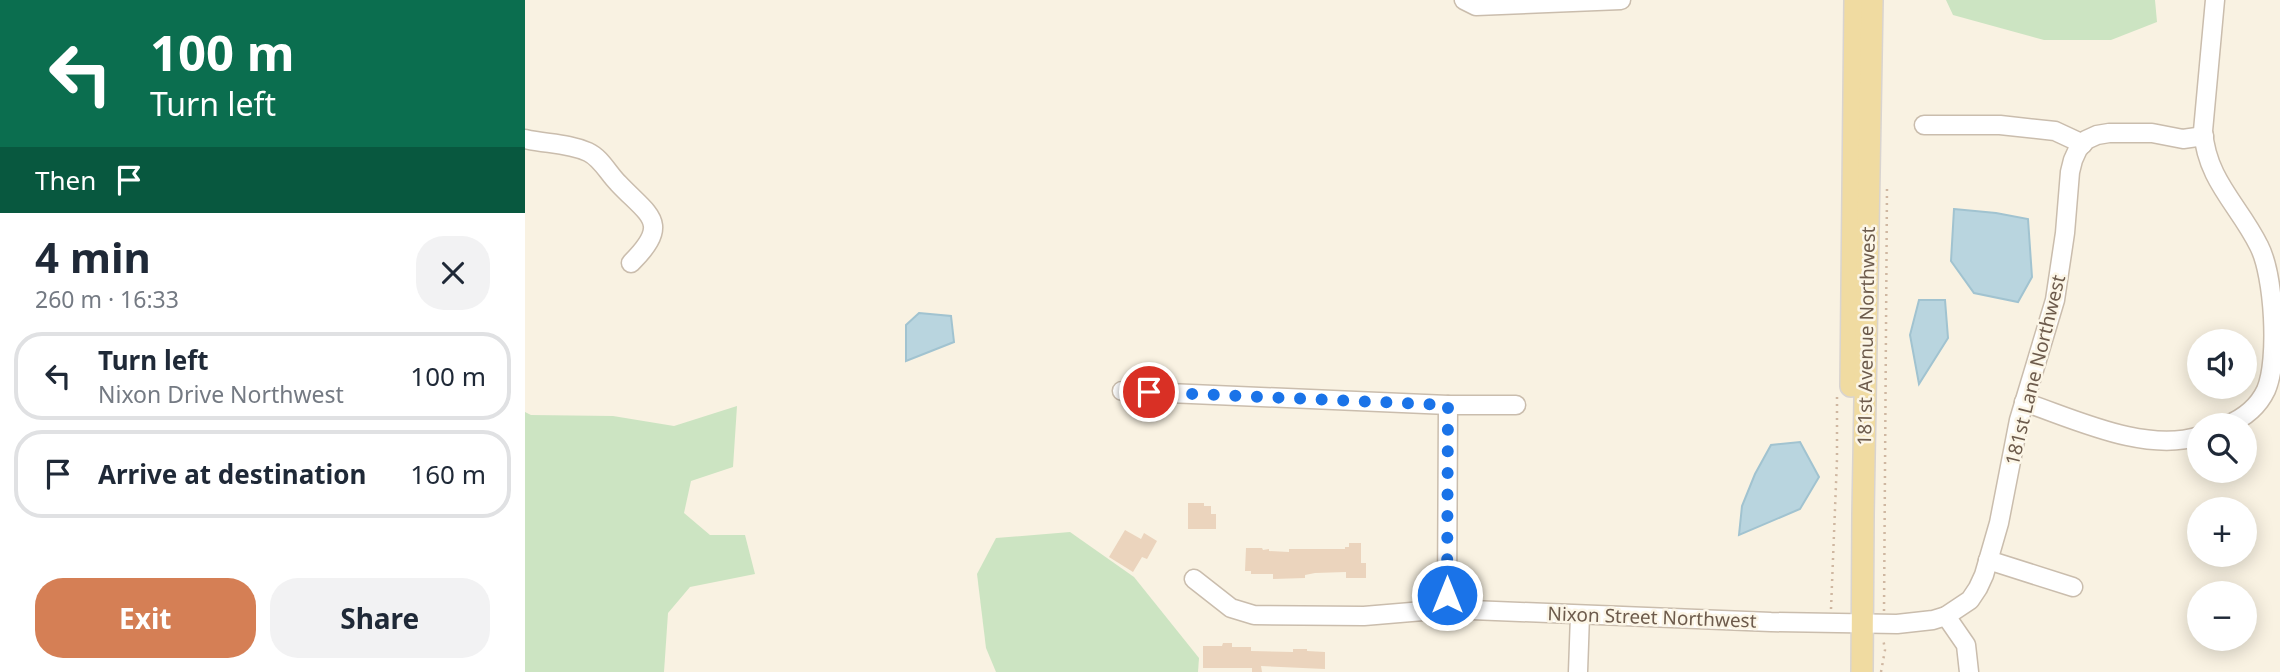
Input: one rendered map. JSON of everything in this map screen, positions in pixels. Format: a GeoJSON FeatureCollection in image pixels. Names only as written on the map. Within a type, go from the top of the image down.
{"type":"FeatureCollection","features":[{"type":"Feature","properties":{"kind":"main road","name":"181st Avenue Northwest"},"geometry":{"type":"LineString","coordinates":[[1849,672],[1863,625],[1854,0]]}},
{"type":"Feature","properties":{"kind":"main road","name":"181st Avenue Northwest"},"geometry":{"type":"LineString","coordinates":[[1862,672],[1873,0]]}},
{"type":"Feature","properties":{"kind":"street"},"geometry":{"type":"LineString","coordinates":[[1464,0],[1476,6],[1621,0]]}},
{"type":"Feature","properties":{"kind":"street"},"geometry":{"type":"LineString","coordinates":[[2215,0],[2204,136],[2207,156],[2219,185],[2259,245],[2266,263],[2272,297],[2271,371],[2266,390],[2248,413]]}},
{"type":"Feature","properties":{"kind":"street"},"geometry":{"type":"LineString","coordinates":[[1924,125],[2000,125],[2055,131],[2083,144],[2097,135],[2109,132],[2152,133],[2183,139],[2204,136]]}},
{"type":"Feature","properties":{"kind":"street"},"geometry":{"type":"LineString","coordinates":[[525,139],[567,145],[590,152],[651,216],[653,236],[631,263]]}},
{"type":"Feature","properties":{"kind":"street","name":"181st Lane Northwest"},"geometry":{"type":"LineString","coordinates":[[1863,625],[1897,624],[1946,616],[1970,600],[1984,575],[1999,523],[2024,402],[2055,300],[2065,233],[2070,172],[2073,160],[2083,144]]}},
{"type":"Feature","properties":{"kind":"street"},"geometry":{"type":"LineString","coordinates":[[1122,391],[1448,405],[1516,405]]}},
{"type":"Feature","properties":{"kind":"street"},"geometry":{"type":"LineString","coordinates":[[2024,402],[2141,440],[2187,438]]}},
{"type":"Feature","properties":{"kind":"street"},"geometry":{"type":"LineString","coordinates":[[1447,609],[1448,405]]}},
{"type":"Feature","properties":{"kind":"street"},"geometry":{"type":"LineString","coordinates":[[1988,561],[2073,587]]}},
{"type":"Feature","properties":{"kind":"street","name":"Nixon Street Northwest"},"geometry":{"type":"LineString","coordinates":[[1194,579],[1231,608],[1254,615],[1364,616],[1447,609],[1863,625]]}},
{"type":"Feature","properties":{"kind":"street"},"geometry":{"type":"LineString","coordinates":[[1578,672],[1580,615]]}},
{"type":"Feature","properties":{"kind":"street"},"geometry":{"type":"LineString","coordinates":[[1946,616],[1966,645],[1969,672]]}},
{"type":"Feature","properties":{"kind":"path"},"geometry":{"type":"LineString","coordinates":[[1884,615],[1887,179]]}},
{"type":"Feature","properties":{"kind":"path"},"geometry":{"type":"LineString","coordinates":[[1863,625],[1885,645],[1881,672]]}},
{"type":"Feature","properties":{"kind":"green space"},"geometry":{"type":"Polygon","coordinates":[[[1946,0],[2155,0],[2157,22],[2111,40],[2044,40],[1953,15],[1946,0]]]}},
{"type":"Feature","properties":{"kind":"green space"},"geometry":{"type":"Polygon","coordinates":[[[737,406],[733,467],[691,481],[684,513],[710,535],[745,535],[755,574],[690,587],[668,613],[664,672],[525,672],[525,412],[531,415],[613,416],[674,426],[737,406]]]}},
{"type":"Feature","properties":{"kind":"green space"},"geometry":{"type":"Polygon","coordinates":[[[1070,532],[1134,577],[1199,658],[1198,672],[996,672],[986,648],[977,574],[996,538],[1070,532]]]}},
{"type":"Feature","properties":{"kind":"water"},"geometry":{"type":"Polygon","coordinates":[[[1954,209],[2028,219],[2032,277],[2018,302],[1974,293],[1951,261],[1954,209]]]}},
{"type":"Feature","properties":{"kind":"water"},"geometry":{"type":"Polygon","coordinates":[[[1919,300],[1945,300],[1948,338],[1919,384],[1910,335],[1919,300]]]}},
{"type":"Feature","properties":{"kind":"water"},"geometry":{"type":"Polygon","coordinates":[[[919,313],[951,316],[954,342],[906,361],[906,325],[919,313]]]}},
{"type":"Feature","properties":{"kind":"water"},"geometry":{"type":"Polygon","coordinates":[[[1800,442],[1819,477],[1800,509],[1739,535],[1742,506],[1771,445],[1800,442]]]}},
{"type":"Feature","properties":{"kind":"building"},"geometry":{"type":"Polygon","coordinates":[[[1188,503],[1211,506],[1211,514],[1216,514],[1216,529],[1188,529],[1188,503]]]}},
{"type":"Feature","properties":{"kind":"building"},"geometry":{"type":"Polygon","coordinates":[[[1125,530],[1141,539],[1144,533],[1157,541],[1147,559],[1142,557],[1133,572],[1109,557],[1125,530]]]}},
{"type":"Feature","properties":{"kind":"building"},"geometry":{"type":"Polygon","coordinates":[[[1349,543],[1361,543],[1361,563],[1366,563],[1366,578],[1346,578],[1346,572],[1273,579],[1273,574],[1251,574],[1251,571],[1245,571],[1246,548],[1289,552],[1289,549],[1345,549],[1349,547],[1349,543]]]}},
{"type":"Feature","properties":{"kind":"building"},"geometry":{"type":"Polygon","coordinates":[[[1223,643],[1232,643],[1232,647],[1251,647],[1251,651],[1293,652],[1293,649],[1307,649],[1325,652],[1325,669],[1261,666],[1262,672],[1252,672],[1252,668],[1203,668],[1203,646],[1222,646],[1223,643]]]}},
{"type":"Feature","properties":{"kind":"route"},"geometry":{"type":"LineString","coordinates":[[1149,392],[1448,405],[1447,595]]}}]}
